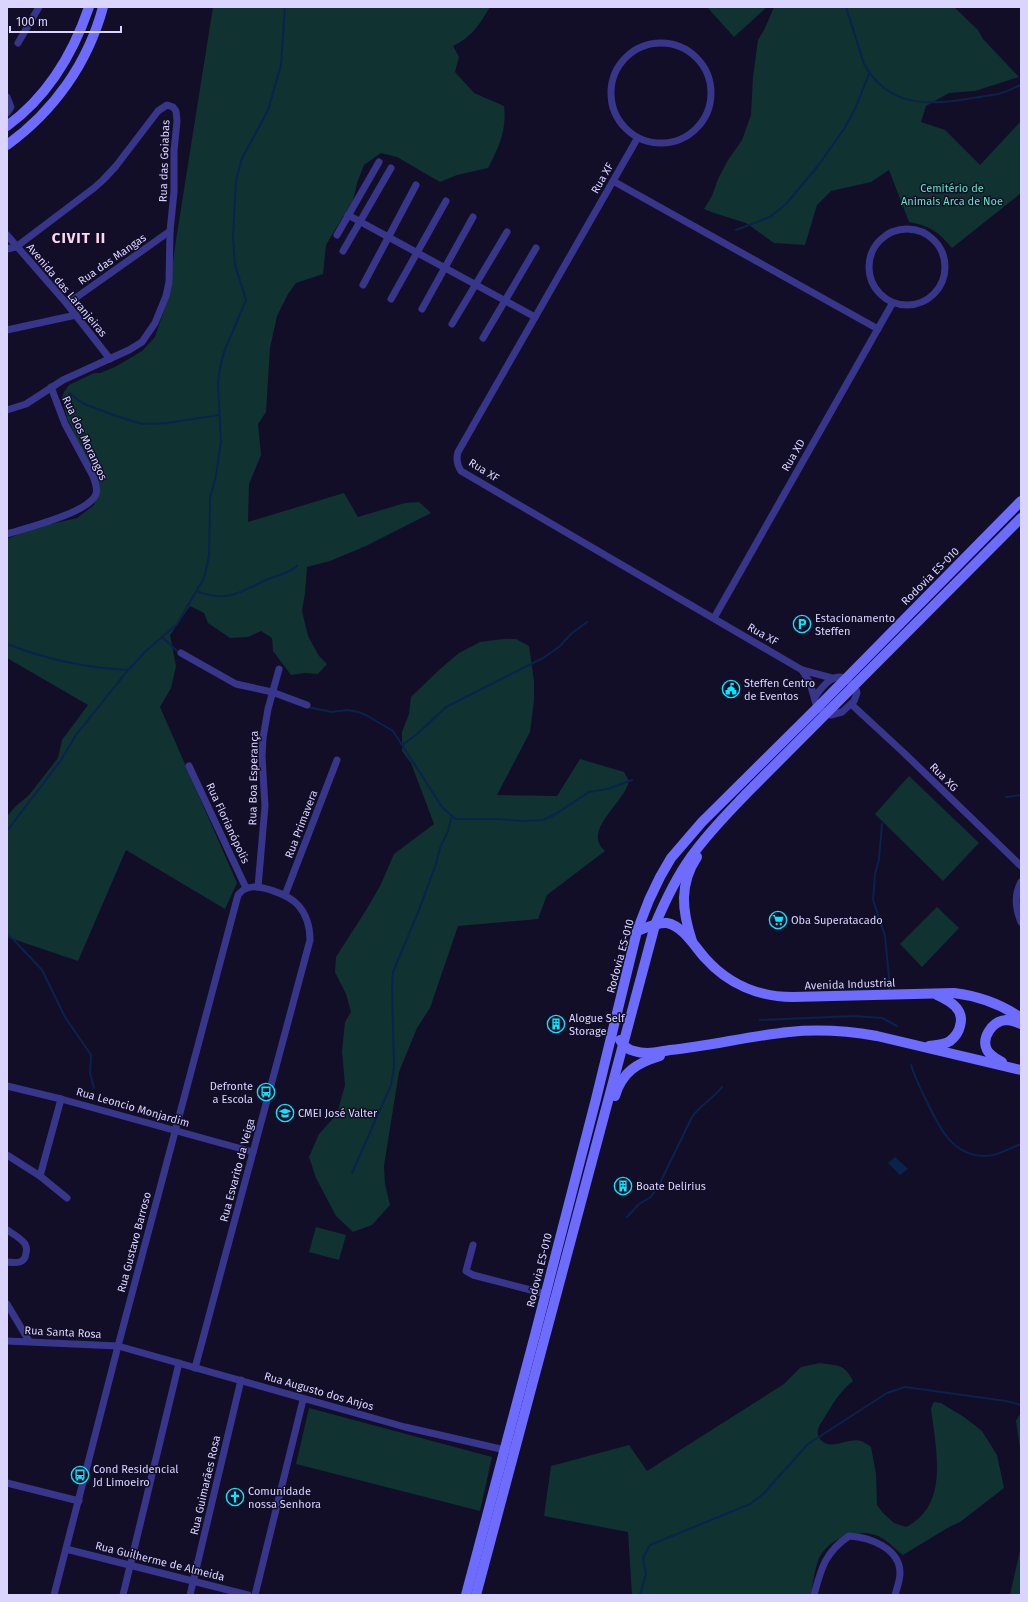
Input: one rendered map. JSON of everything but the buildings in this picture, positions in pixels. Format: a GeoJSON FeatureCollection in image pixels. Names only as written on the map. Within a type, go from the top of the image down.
{"type":"FeatureCollection","features":[{"type":"Feature","properties":{"kind":"main road"},"geometry":{"type":"LineString","coordinates":[[7,126],[30,107],[52,81],[74,46],[88,7]]}},
{"type":"Feature","properties":{"kind":"main road"},"geometry":{"type":"LineString","coordinates":[[7,145],[41,116],[63,90],[90,44],[103,7]]}},
{"type":"Feature","properties":{"kind":"main road","name":"Rodovia ES-010"},"geometry":{"type":"LineString","coordinates":[[466,1595],[510,1449],[655,925],[663,905],[678,877],[703,840],[822,710],[847,678],[1021,501]]}},
{"type":"Feature","properties":{"kind":"main road","name":"Rodovia ES-010"},"geometry":{"type":"LineString","coordinates":[[476,1595],[546,1294],[637,931],[660,877],[671,858],[688,837],[822,710],[854,686],[1021,518]]}},
{"type":"Feature","properties":{"kind":"main road","name":"Avenida Industrial"},"geometry":{"type":"LineString","coordinates":[[693,943],[685,921],[683,902],[685,884],[695,860],[720,829],[743,805],[746,794]]}},
{"type":"Feature","properties":{"kind":"main road","name":"Avenida Industrial"},"geometry":{"type":"LineString","coordinates":[[655,925],[660,923],[674,926],[693,943],[706,960],[726,976],[749,989],[766,995],[801,997],[954,993],[974,997],[998,1005],[1021,1018]]}},
{"type":"Feature","properties":{"kind":"main road"},"geometry":{"type":"LineString","coordinates":[[637,931],[655,925]]}},
{"type":"Feature","properties":{"kind":"main road"},"geometry":{"type":"LineString","coordinates":[[923,1047],[950,1041],[955,1037],[961,1022],[961,1014],[952,1002],[930,993]]}},
{"type":"Feature","properties":{"kind":"main road"},"geometry":{"type":"LineString","coordinates":[[1008,1066],[990,1054],[987,1050],[985,1041],[986,1036],[989,1030],[999,1022],[1005,1020],[1021,1024]]}},
{"type":"Feature","properties":{"kind":"main road"},"geometry":{"type":"LineString","coordinates":[[614,1023],[617,1036],[623,1044],[634,1051],[646,1053],[788,1032],[821,1031],[863,1034],[1021,1070]]}},
{"type":"Feature","properties":{"kind":"main road"},"geometry":{"type":"LineString","coordinates":[[596,1142],[606,1129],[618,1084],[626,1074],[636,1066],[651,1059],[681,1049]]}},
{"type":"Feature","properties":{"kind":"street"},"geometry":{"type":"LineString","coordinates":[[18,43],[39,7]]}},
{"type":"Feature","properties":{"kind":"street"},"geometry":{"type":"LineString","coordinates":[[664,43],[677,45],[690,52],[700,61],[707,73],[711,86],[711,100],[707,113],[700,125],[690,135],[678,141],[664,144],[650,143],[637,139],[626,131],[617,120],[612,108],[610,94],[612,80],[617,67],[626,56],[637,48],[650,44],[664,43]]}},
{"type":"Feature","properties":{"kind":"street"},"geometry":{"type":"LineString","coordinates":[[7,97],[11,107],[7,113]]}},
{"type":"Feature","properties":{"kind":"street","name":"Rua das Goiabas"},"geometry":{"type":"LineString","coordinates":[[7,410],[35,400],[51,387],[142,342],[155,323],[166,296],[169,282],[170,231],[174,192],[174,151],[177,122],[176,111],[173,107],[167,104],[158,111],[104,180],[16,247]]}},
{"type":"Feature","properties":{"kind":"street","name":"Rua XF"},"geometry":{"type":"LineString","coordinates":[[637,139],[458,452],[458,467],[461,471],[802,670],[832,678],[847,678]]}},
{"type":"Feature","properties":{"kind":"street"},"geometry":{"type":"LineString","coordinates":[[337,235],[379,162]]}},
{"type":"Feature","properties":{"kind":"street"},"geometry":{"type":"LineString","coordinates":[[343,251],[391,168]]}},
{"type":"Feature","properties":{"kind":"street"},"geometry":{"type":"LineString","coordinates":[[613,181],[878,329]]}},
{"type":"Feature","properties":{"kind":"street"},"geometry":{"type":"LineString","coordinates":[[363,285],[416,185]]}},
{"type":"Feature","properties":{"kind":"street"},"geometry":{"type":"LineString","coordinates":[[391,299],[446,201]]}},
{"type":"Feature","properties":{"kind":"street"},"geometry":{"type":"LineString","coordinates":[[348,215],[535,317]]}},
{"type":"Feature","properties":{"kind":"street"},"geometry":{"type":"LineString","coordinates":[[422,309],[473,217]]}},
{"type":"Feature","properties":{"kind":"street"},"geometry":{"type":"LineString","coordinates":[[904,229],[921,231],[935,241],[944,256],[945,273],[941,284],[938,290],[926,301],[909,306],[892,304],[878,294],[869,279],[868,262],[875,245],[887,234],[904,229]]}},
{"type":"Feature","properties":{"kind":"street","name":"Rua das Mangas"},"geometry":{"type":"LineString","coordinates":[[67,304],[170,231]]}},
{"type":"Feature","properties":{"kind":"street"},"geometry":{"type":"LineString","coordinates":[[452,324],[507,232]]}},
{"type":"Feature","properties":{"kind":"street","name":"Avenida das Laranjeiras"},"geometry":{"type":"LineString","coordinates":[[7,235],[67,304],[110,359]]}},
{"type":"Feature","properties":{"kind":"street"},"geometry":{"type":"LineString","coordinates":[[7,249],[16,247]]}},
{"type":"Feature","properties":{"kind":"street"},"geometry":{"type":"LineString","coordinates":[[483,338],[536,248]]}},
{"type":"Feature","properties":{"kind":"street","name":"Rua XD"},"geometry":{"type":"LineString","coordinates":[[714,618],[892,304]]}},
{"type":"Feature","properties":{"kind":"street"},"geometry":{"type":"LineString","coordinates":[[7,330],[76,315]]}},
{"type":"Feature","properties":{"kind":"street","name":"Rua dos Morangos"},"geometry":{"type":"LineString","coordinates":[[7,534],[60,518],[82,507],[94,497],[96,493],[93,476],[64,424],[51,387]]}},
{"type":"Feature","properties":{"kind":"street"},"geometry":{"type":"LineString","coordinates":[[181,653],[236,684],[272,692],[306,705]]}},
{"type":"Feature","properties":{"kind":"street","name":"Rua Boa Esperança"},"geometry":{"type":"LineString","coordinates":[[258,887],[265,806],[262,756],[263,738],[266,717],[279,669]]}},
{"type":"Feature","properties":{"kind":"street"},"geometry":{"type":"LineString","coordinates":[[802,670],[810,683],[815,697],[814,700],[822,710],[837,714],[842,712],[857,697],[857,692],[854,686],[847,678]]}},
{"type":"Feature","properties":{"kind":"street"},"geometry":{"type":"LineString","coordinates":[[815,697],[832,678]]}},
{"type":"Feature","properties":{"kind":"street","name":"Rua XG"},"geometry":{"type":"LineString","coordinates":[[851,704],[904,752],[1021,866]]}},
{"type":"Feature","properties":{"kind":"street","name":"Rua Primavera"},"geometry":{"type":"LineString","coordinates":[[285,896],[337,760]]}},
{"type":"Feature","properties":{"kind":"street","name":"Rua Florianópolis"},"geometry":{"type":"LineString","coordinates":[[189,766],[246,888]]}},
{"type":"Feature","properties":{"kind":"street"},"geometry":{"type":"LineString","coordinates":[[1021,882],[1016,896],[1016,909],[1021,922]]}},
{"type":"Feature","properties":{"kind":"street","name":"Rua Esvarito da Veiga"},"geometry":{"type":"LineString","coordinates":[[196,1368],[310,940],[308,923],[302,910],[296,903],[285,896],[258,887],[246,888]]}},
{"type":"Feature","properties":{"kind":"street","name":"Rua Gustavo Barroso"},"geometry":{"type":"LineString","coordinates":[[54,1595],[118,1346],[238,895],[246,888]]}},
{"type":"Feature","properties":{"kind":"street","name":"Rua Leoncio Monjardim"},"geometry":{"type":"LineString","coordinates":[[7,1086],[61,1099],[253,1152]]}},
{"type":"Feature","properties":{"kind":"street"},"geometry":{"type":"LineString","coordinates":[[40,1176],[61,1099]]}},
{"type":"Feature","properties":{"kind":"street"},"geometry":{"type":"LineString","coordinates":[[7,1155],[40,1176],[67,1198]]}},
{"type":"Feature","properties":{"kind":"street"},"geometry":{"type":"LineString","coordinates":[[7,1230],[25,1244],[27,1250],[22,1261],[16,1263],[7,1262]]}},
{"type":"Feature","properties":{"kind":"street"},"geometry":{"type":"LineString","coordinates":[[473,1245],[466,1271],[473,1275],[546,1294]]}},
{"type":"Feature","properties":{"kind":"street"},"geometry":{"type":"LineString","coordinates":[[7,1304],[29,1341]]}},
{"type":"Feature","properties":{"kind":"street","name":"Rua Santa Rosa"},"geometry":{"type":"LineString","coordinates":[[7,1341],[118,1346]]}},
{"type":"Feature","properties":{"kind":"street","name":"Rua Augusto dos Anjos"},"geometry":{"type":"LineString","coordinates":[[118,1346],[241,1380],[303,1400],[406,1427],[510,1449]]}},
{"type":"Feature","properties":{"kind":"street"},"geometry":{"type":"LineString","coordinates":[[123,1595],[180,1363]]}},
{"type":"Feature","properties":{"kind":"street","name":"Rua Guimarães Rosa"},"geometry":{"type":"LineString","coordinates":[[190,1595],[241,1380]]}},
{"type":"Feature","properties":{"kind":"street"},"geometry":{"type":"LineString","coordinates":[[255,1595],[303,1400]]}},
{"type":"Feature","properties":{"kind":"street"},"geometry":{"type":"LineString","coordinates":[[7,1483],[79,1500]]}},
{"type":"Feature","properties":{"kind":"street"},"geometry":{"type":"LineString","coordinates":[[814,1595],[821,1570],[830,1552],[838,1543],[849,1536],[870,1539],[878,1543],[887,1549],[897,1561],[900,1573],[895,1595]]}},
{"type":"Feature","properties":{"kind":"street","name":"Rua Guilherme de Almeida"},"geometry":{"type":"LineString","coordinates":[[66,1549],[248,1595]]}},
{"type":"Feature","properties":{"kind":"green space"},"geometry":{"type":"Polygon","coordinates":[[[213,7],[490,7],[474,30],[465,39],[453,46],[459,57],[455,72],[474,93],[504,106],[505,115],[503,131],[496,153],[488,168],[457,175],[440,182],[397,157],[381,153],[364,165],[357,183],[353,200],[326,245],[323,274],[296,283],[288,294],[277,316],[270,348],[266,412],[258,424],[261,455],[249,484],[248,522],[344,493],[358,517],[405,503],[419,502],[431,513],[366,546],[330,561],[307,567],[302,611],[308,636],[319,656],[327,664],[318,674],[305,673],[291,675],[273,651],[272,638],[261,631],[248,637],[230,638],[208,623],[204,613],[190,606],[170,635],[176,666],[171,688],[160,707],[237,883],[225,909],[126,850],[78,961],[7,937],[7,816],[29,795],[58,758],[62,740],[88,705],[7,658],[7,539],[30,529],[77,518],[94,505],[100,488],[67,418],[62,398],[69,385],[94,373],[100,373],[115,367],[142,351],[155,337],[168,298],[213,7]]]}},
{"type":"Feature","properties":{"kind":"green space"},"geometry":{"type":"Polygon","coordinates":[[[707,7],[767,7],[734,37],[707,7]]]}},
{"type":"Feature","properties":{"kind":"green space","name":"Cemitério de Animais Arca de Noe"},"geometry":{"type":"Polygon","coordinates":[[[774,7],[954,7],[978,30],[983,39],[1019,77],[975,91],[949,93],[926,106],[921,122],[945,130],[980,165],[1021,121],[1021,193],[952,248],[938,233],[923,225],[909,222],[889,170],[871,182],[831,191],[817,205],[805,245],[774,243],[746,223],[704,209],[712,196],[718,179],[728,160],[742,140],[751,115],[753,77],[758,40],[774,7]]]}},
{"type":"Feature","properties":{"kind":"green space"},"geometry":{"type":"Polygon","coordinates":[[[516,639],[529,646],[534,681],[534,701],[530,732],[497,795],[557,796],[580,759],[624,772],[629,781],[622,796],[604,820],[600,828],[598,836],[599,843],[605,851],[547,895],[538,919],[458,926],[430,1008],[417,1028],[399,1072],[384,1166],[385,1184],[390,1205],[372,1225],[353,1232],[336,1216],[316,1178],[309,1157],[319,1134],[337,1114],[345,1085],[342,1051],[345,1022],[351,1012],[346,994],[335,972],[336,957],[381,884],[394,854],[434,824],[411,763],[402,751],[402,732],[409,714],[411,697],[459,653],[480,642],[516,639]]]}},
{"type":"Feature","properties":{"kind":"green space"},"geometry":{"type":"Polygon","coordinates":[[[909,776],[979,843],[943,881],[875,814],[909,776]]]}},
{"type":"Feature","properties":{"kind":"green space"},"geometry":{"type":"Polygon","coordinates":[[[937,907],[959,928],[922,967],[900,944],[937,907]]]}},
{"type":"Feature","properties":{"kind":"green space"},"geometry":{"type":"Polygon","coordinates":[[[316,1227],[346,1235],[339,1260],[309,1252],[316,1227]]]}},
{"type":"Feature","properties":{"kind":"green space"},"geometry":{"type":"Polygon","coordinates":[[[820,1363],[840,1366],[847,1371],[853,1381],[840,1394],[819,1427],[818,1434],[820,1439],[824,1443],[829,1444],[856,1440],[862,1441],[871,1447],[876,1474],[877,1505],[894,1523],[906,1527],[920,1517],[929,1504],[935,1490],[937,1457],[931,1408],[934,1402],[941,1403],[964,1417],[982,1431],[997,1455],[1004,1488],[960,1522],[903,1555],[888,1542],[878,1536],[870,1534],[852,1534],[835,1541],[822,1553],[818,1561],[811,1595],[632,1595],[628,1532],[544,1516],[551,1466],[629,1445],[647,1471],[784,1384],[801,1367],[820,1363]]]}},
{"type":"Feature","properties":{"kind":"green space"},"geometry":{"type":"Polygon","coordinates":[[[309,1408],[492,1457],[480,1511],[296,1464],[309,1408]]]}},
{"type":"Feature","properties":{"kind":"green space"},"geometry":{"type":"Polygon","coordinates":[[[1021,1412],[1021,1455],[1016,1421],[1021,1412]]]}},
{"type":"Feature","properties":{"kind":"green space"},"geometry":{"type":"Polygon","coordinates":[[[1021,1546],[1021,1595],[1010,1595],[1021,1546]]]}},
{"type":"Feature","properties":{"kind":"water"},"geometry":{"type":"Polygon","coordinates":[[[895,1157],[908,1169],[900,1175],[888,1163],[895,1157]]]}},
{"type":"Feature","properties":{"kind":"waterway"},"geometry":{"type":"LineString","coordinates":[[7,831],[61,760],[76,735],[128,670],[147,650],[177,624],[204,578],[209,556],[210,498],[216,476],[221,441],[218,383],[220,368],[224,352],[246,300],[235,265],[233,237],[236,181],[241,161],[268,110],[281,65],[285,7]]}},
{"type":"Feature","properties":{"kind":"waterway"},"geometry":{"type":"LineString","coordinates":[[846,7],[864,64],[874,78],[884,88],[896,95],[909,100],[922,102],[952,101],[998,94],[1021,85]]}},
{"type":"Feature","properties":{"kind":"waterway"},"geometry":{"type":"LineString","coordinates":[[736,230],[770,217],[786,204],[817,167],[844,129],[855,109],[869,74]]}},
{"type":"Feature","properties":{"kind":"waterway"},"geometry":{"type":"LineString","coordinates":[[69,393],[84,404],[143,424],[167,423],[219,415]]}},
{"type":"Feature","properties":{"kind":"waterway"},"geometry":{"type":"LineString","coordinates":[[196,591],[207,595],[232,595],[286,573],[297,566]]}},
{"type":"Feature","properties":{"kind":"waterway"},"geometry":{"type":"LineString","coordinates":[[402,745],[416,735],[446,707],[543,658],[559,647],[572,633],[587,622]]}},
{"type":"Feature","properties":{"kind":"waterway"},"geometry":{"type":"LineString","coordinates":[[162,637],[179,653]]}},
{"type":"Feature","properties":{"kind":"waterway"},"geometry":{"type":"LineString","coordinates":[[7,644],[66,662],[128,670]]}},
{"type":"Feature","properties":{"kind":"waterway"},"geometry":{"type":"LineString","coordinates":[[308,707],[331,712],[348,710],[358,712],[393,731],[442,807],[456,819],[498,819],[522,821],[543,820],[554,815],[589,792],[608,789],[632,780]]}},
{"type":"Feature","properties":{"kind":"waterway"},"geometry":{"type":"LineString","coordinates":[[1006,797],[1021,795]]}},
{"type":"Feature","properties":{"kind":"waterway"},"geometry":{"type":"LineString","coordinates":[[352,1173],[391,1085],[394,1067],[393,972],[419,910],[452,816]]}},
{"type":"Feature","properties":{"kind":"waterway"},"geometry":{"type":"LineString","coordinates":[[882,824],[873,900],[885,936],[890,988]]}},
{"type":"Feature","properties":{"kind":"waterway"},"geometry":{"type":"LineString","coordinates":[[7,935],[13,939],[42,970],[65,1017],[91,1055],[90,1073],[94,1088]]}},
{"type":"Feature","properties":{"kind":"waterway"},"geometry":{"type":"LineString","coordinates":[[760,1020],[854,1016],[882,1018],[897,1026]]}},
{"type":"Feature","properties":{"kind":"waterway"},"geometry":{"type":"LineString","coordinates":[[911,1065],[918,1084],[936,1121],[948,1138],[963,1151],[988,1156],[998,1154],[1021,1144]]}},
{"type":"Feature","properties":{"kind":"waterway"},"geometry":{"type":"LineString","coordinates":[[627,1217],[639,1204],[651,1197],[659,1185],[692,1117],[722,1087]]}},
{"type":"Feature","properties":{"kind":"waterway"},"geometry":{"type":"LineString","coordinates":[[640,1595],[646,1574],[643,1558],[650,1545],[750,1504],[763,1494],[808,1444],[887,1393],[905,1387],[1006,1401],[1021,1405]]}},
{"type":"Feature","properties":{"kind":"place","name":"Estacionamento Steffen"},"geometry":{"type":"Point","coordinates":[802,624]}},
{"type":"Feature","properties":{"kind":"place","name":"Steffen Centro de Eventos"},"geometry":{"type":"Point","coordinates":[731,689]}},
{"type":"Feature","properties":{"kind":"place","name":"Oba Superatacado"},"geometry":{"type":"Point","coordinates":[778,920]}},
{"type":"Feature","properties":{"kind":"place","name":"Alogue Self Storage"},"geometry":{"type":"Point","coordinates":[556,1024]}},
{"type":"Feature","properties":{"kind":"place","name":"Defronte a Escola"},"geometry":{"type":"Point","coordinates":[266,1092]}},
{"type":"Feature","properties":{"kind":"place","name":"CMEI José Valter"},"geometry":{"type":"Point","coordinates":[285,1113]}},
{"type":"Feature","properties":{"kind":"place","name":"Boate Delirius"},"geometry":{"type":"Point","coordinates":[623,1186]}},
{"type":"Feature","properties":{"kind":"place","name":"Cond Residencial Jd Limoeiro"},"geometry":{"type":"Point","coordinates":[80,1475]}},
{"type":"Feature","properties":{"kind":"place","name":"Comunidade nossa Senhora"},"geometry":{"type":"Point","coordinates":[235,1497]}},
{"type":"Feature","properties":{"kind":"district","name":"CIVIT II"},"geometry":{"type":"Point","coordinates":[79,238]}}]}
